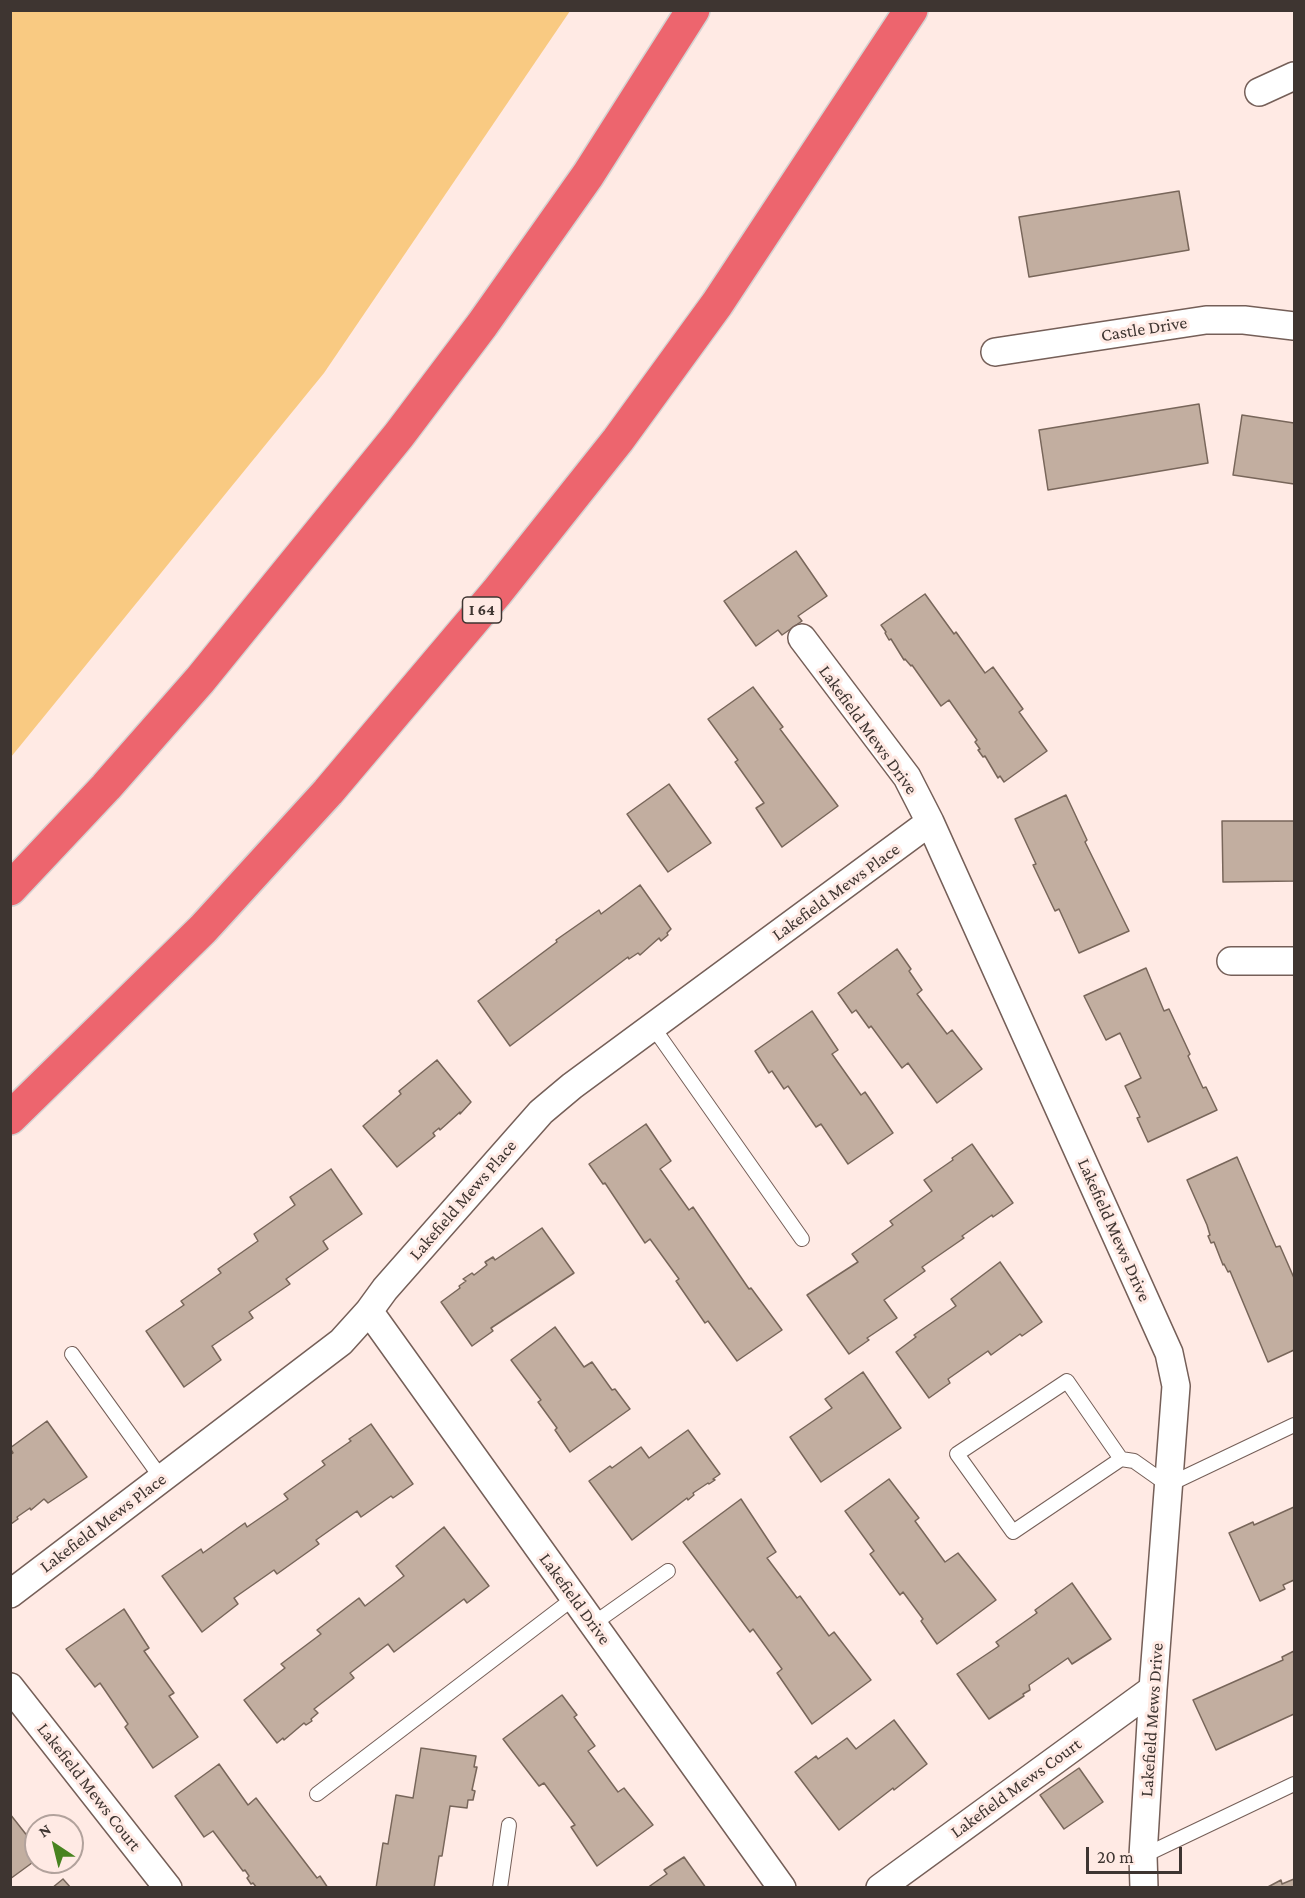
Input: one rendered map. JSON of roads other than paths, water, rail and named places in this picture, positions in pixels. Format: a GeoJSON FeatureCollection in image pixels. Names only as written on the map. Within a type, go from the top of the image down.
{"type":"FeatureCollection","features":[{"type":"Feature","properties":{"kind":"highway"},"geometry":{"type":"LineString","coordinates":[[10,889],[106,788],[200,680],[399,435],[482,326],[588,175],[693,10]]}},
{"type":"Feature","properties":{"kind":"highway","name":"I 64"},"geometry":{"type":"LineString","coordinates":[[10,1118],[203,929],[328,792],[497,592],[618,440],[717,304],[911,10]]}},
{"type":"Feature","properties":{"kind":"street"},"geometry":{"type":"LineString","coordinates":[[1259,92],[1294,76]]}},
{"type":"Feature","properties":{"kind":"street","name":"Castle Drive"},"geometry":{"type":"LineString","coordinates":[[995,352],[1206,320],[1244,320],[1294,326]]}},
{"type":"Feature","properties":{"kind":"street","name":"Lakefield Mews Drive"},"geometry":{"type":"LineString","coordinates":[[801,638],[907,777],[930,822],[1169,1353],[1176,1386],[1153,1689],[1143,1856],[1144,1887]]}},
{"type":"Feature","properties":{"kind":"street","name":"Lakefield Mews Place"},"geometry":{"type":"LineString","coordinates":[[10,1594],[341,1342],[541,1112],[572,1086],[930,822]]}},
{"type":"Feature","properties":{"kind":"street"},"geometry":{"type":"LineString","coordinates":[[1231,961],[1294,961]]}},
{"type":"Feature","properties":{"kind":"street","name":"Lakefield Drive"},"geometry":{"type":"LineString","coordinates":[[369,1311],[782,1887]]}},
{"type":"Feature","properties":{"kind":"street","name":"Lakefield Mews Court"},"geometry":{"type":"LineString","coordinates":[[10,1687],[168,1887]]}},
{"type":"Feature","properties":{"kind":"street","name":"Lakefield Mews Court"},"geometry":{"type":"LineString","coordinates":[[880,1887],[1153,1689]]}},
{"type":"Feature","properties":{"kind":"lane"},"geometry":{"type":"LineString","coordinates":[[653,1027],[802,1239]]}},
{"type":"Feature","properties":{"kind":"lane"},"geometry":{"type":"LineString","coordinates":[[72,1354],[162,1479]]}},
{"type":"Feature","properties":{"kind":"lane"},"geometry":{"type":"LineString","coordinates":[[1121,1460],[1067,1381],[957,1454],[1013,1532],[1121,1460],[1134,1461],[1168,1485],[1294,1425]]}},
{"type":"Feature","properties":{"kind":"lane"},"geometry":{"type":"LineString","coordinates":[[593,1624],[668,1571]]}},
{"type":"Feature","properties":{"kind":"lane"},"geometry":{"type":"LineString","coordinates":[[317,1794],[574,1598]]}},
{"type":"Feature","properties":{"kind":"lane"},"geometry":{"type":"LineString","coordinates":[[1143,1856],[1294,1784]]}},
{"type":"Feature","properties":{"kind":"lane"},"geometry":{"type":"LineString","coordinates":[[500,1887],[509,1825]]}}]}
